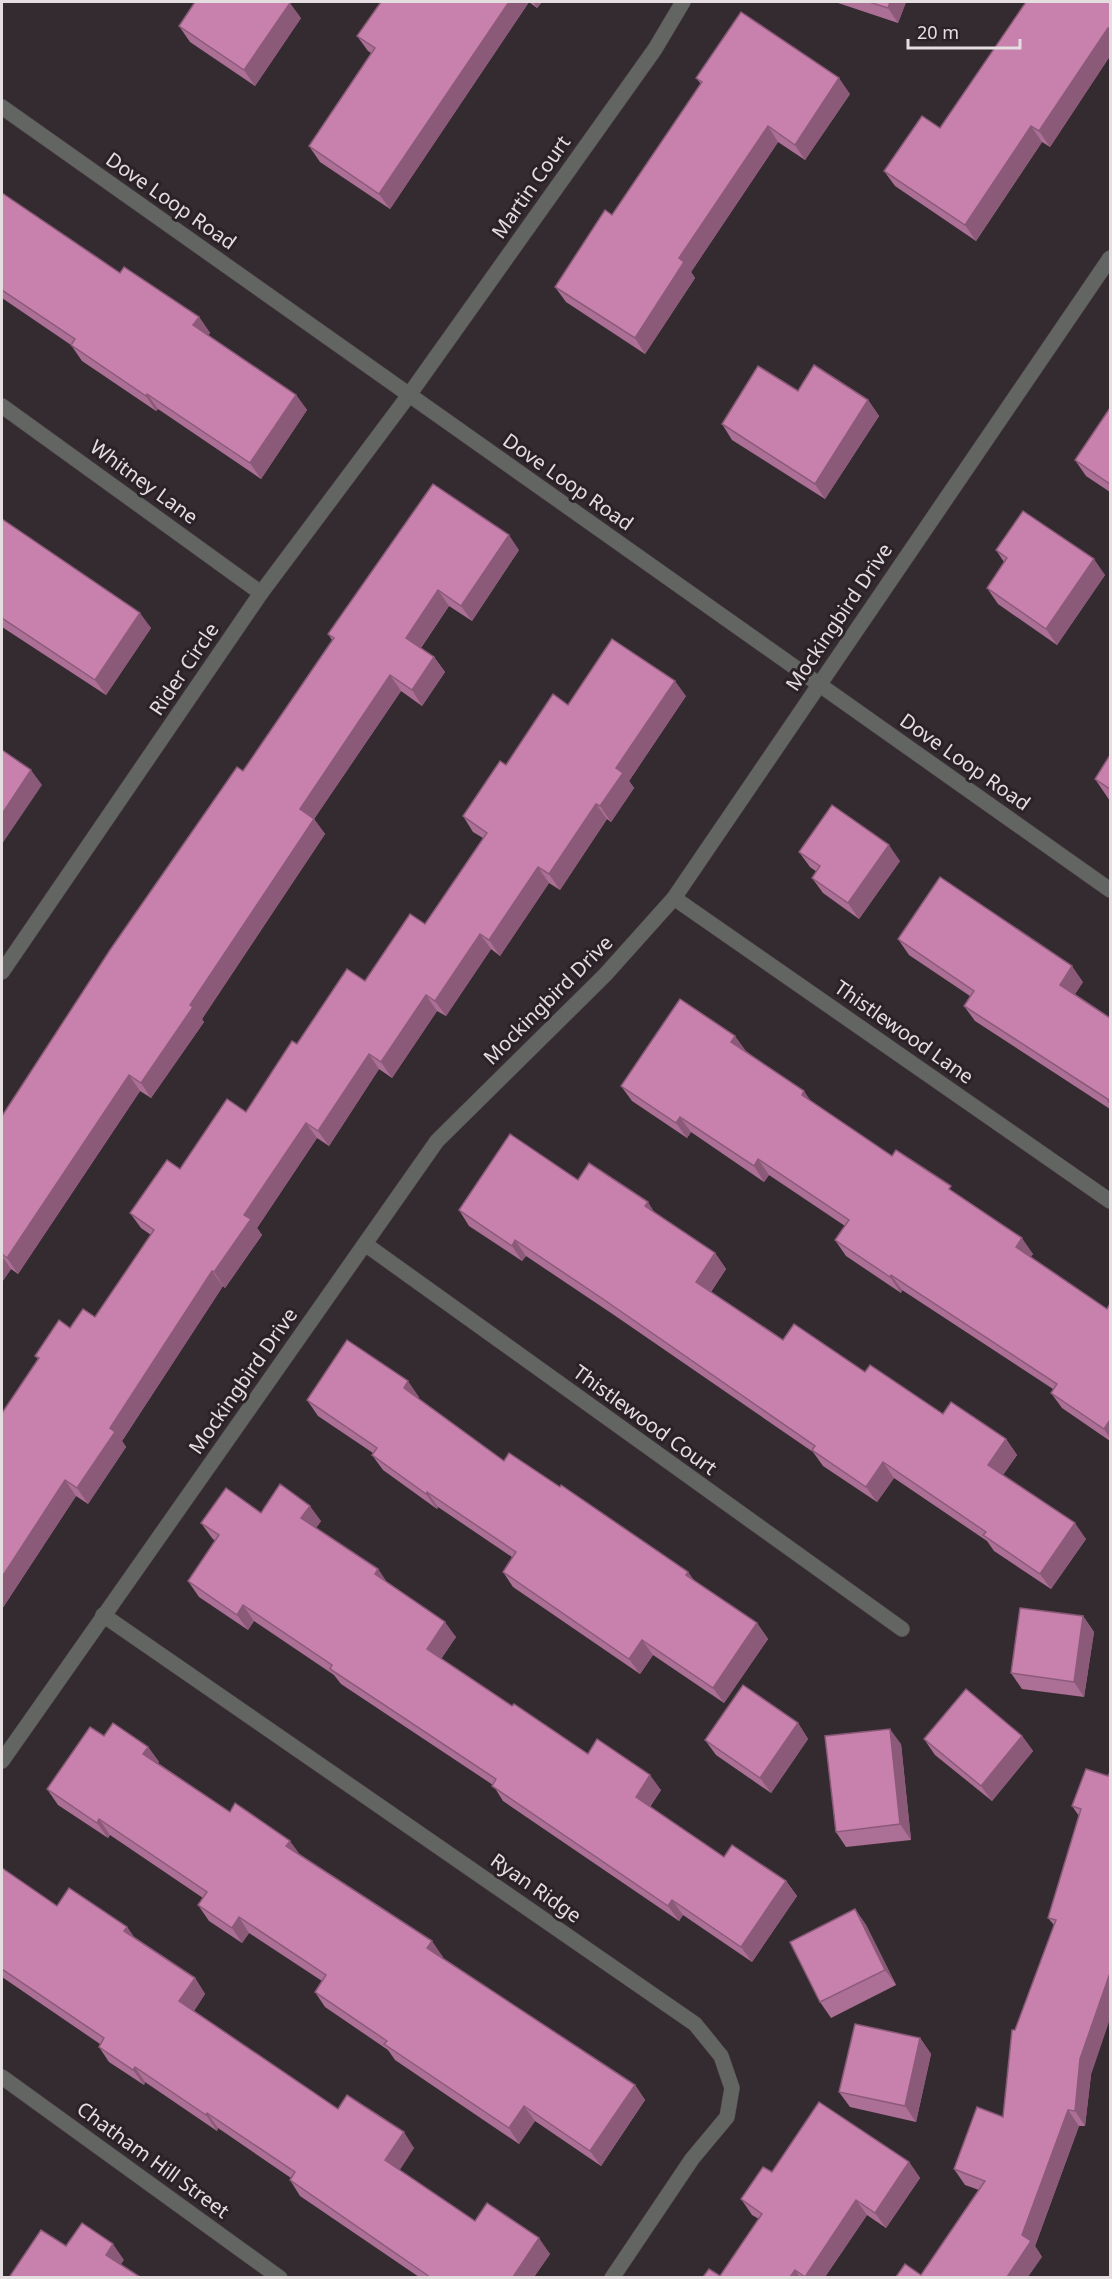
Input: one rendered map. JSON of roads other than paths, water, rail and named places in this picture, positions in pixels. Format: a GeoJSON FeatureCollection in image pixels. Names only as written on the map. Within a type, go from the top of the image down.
{"type":"FeatureCollection","features":[{"type":"Feature","properties":{"kind":"street","name":"Martin Court"},"geometry":{"type":"LineString","coordinates":[[409,395],[655,50],[683,2]]}},
{"type":"Feature","properties":{"kind":"street","name":"Dove Loop Road"},"geometry":{"type":"LineString","coordinates":[[2,107],[1110,890]]}},
{"type":"Feature","properties":{"kind":"street","name":"Mockingbird Drive"},"geometry":{"type":"LineString","coordinates":[[2,1761],[437,1141],[605,975],[674,898],[1110,258]]}},
{"type":"Feature","properties":{"kind":"street","name":"Rider Circle"},"geometry":{"type":"LineString","coordinates":[[2,972],[261,593],[409,395]]}},
{"type":"Feature","properties":{"kind":"street","name":"Whitney Lane"},"geometry":{"type":"LineString","coordinates":[[2,406],[261,593]]}},
{"type":"Feature","properties":{"kind":"street","name":"Thistlewood Lane"},"geometry":{"type":"LineString","coordinates":[[674,898],[1110,1201]]}},
{"type":"Feature","properties":{"kind":"street","name":"Thistlewood Court"},"geometry":{"type":"LineString","coordinates":[[365,1244],[902,1629]]}},
{"type":"Feature","properties":{"kind":"street","name":"Ryan Ridge"},"geometry":{"type":"LineString","coordinates":[[103,1615],[696,2024],[721,2056],[732,2088],[727,2117],[692,2160],[612,2277]]}},
{"type":"Feature","properties":{"kind":"street","name":"Chatham Hill Street"},"geometry":{"type":"LineString","coordinates":[[2,2077],[280,2277]]}}]}
